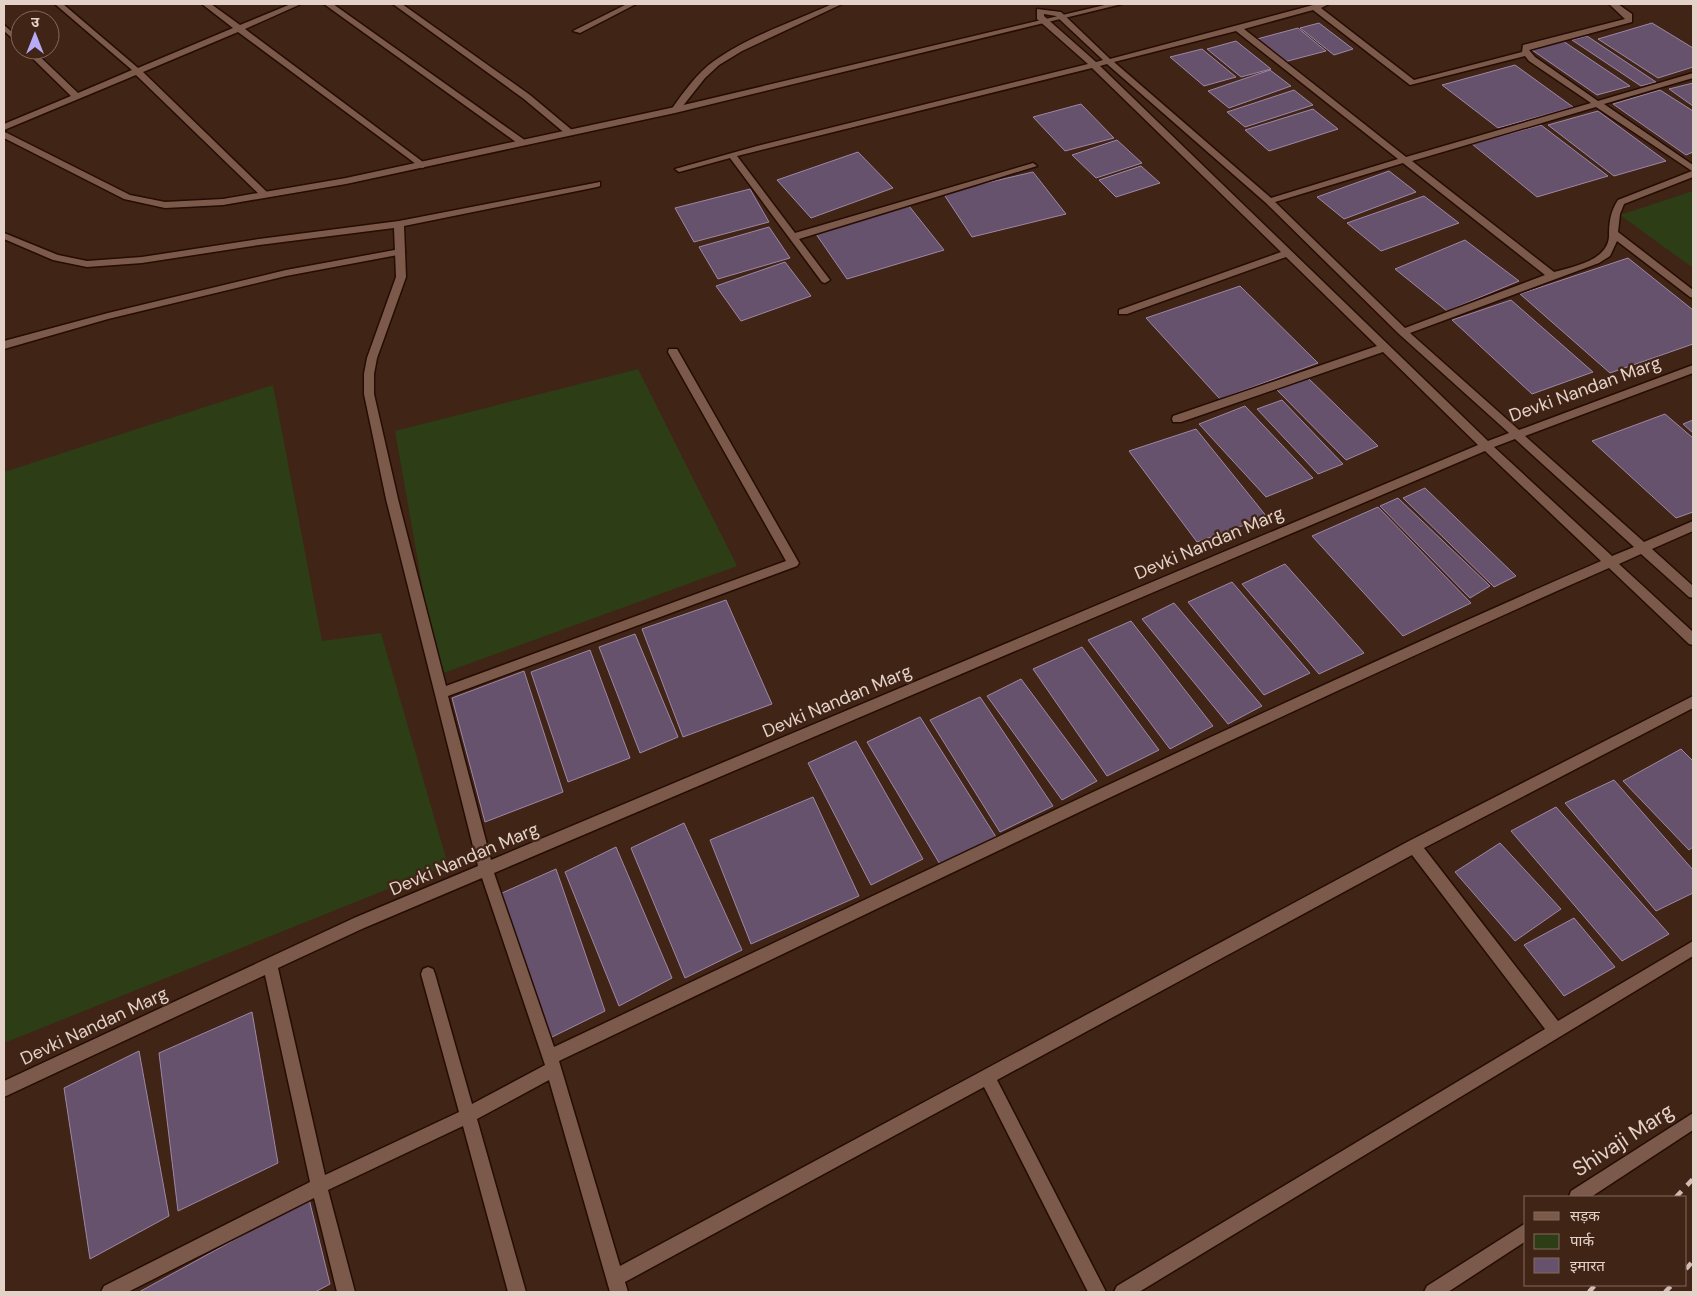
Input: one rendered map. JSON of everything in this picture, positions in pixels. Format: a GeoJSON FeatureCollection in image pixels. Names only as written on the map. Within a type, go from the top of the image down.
{"type":"FeatureCollection","features":[{"type":"Feature","properties":{"kind":"street"},"geometry":{"type":"LineString","coordinates":[[59,4],[136,70],[265,195]]}},
{"type":"Feature","properties":{"kind":"street"},"geometry":{"type":"LineString","coordinates":[[206,4],[423,165]]}},
{"type":"Feature","properties":{"kind":"street"},"geometry":{"type":"LineString","coordinates":[[4,127],[297,4]]}},
{"type":"Feature","properties":{"kind":"street"},"geometry":{"type":"LineString","coordinates":[[328,4],[523,143]]}},
{"type":"Feature","properties":{"kind":"street"},"geometry":{"type":"LineString","coordinates":[[397,4],[527,97],[570,133]]}},
{"type":"Feature","properties":{"kind":"street"},"geometry":{"type":"LineString","coordinates":[[577,31],[632,4]]}},
{"type":"Feature","properties":{"kind":"street"},"geometry":{"type":"LineString","coordinates":[[675,110],[702,76],[716,63],[739,49],[838,4]]}},
{"type":"Feature","properties":{"kind":"street"},"geometry":{"type":"LineString","coordinates":[[1031,4],[1040,12],[1058,14],[1109,62],[1269,201],[1403,332],[1693,593]]}},
{"type":"Feature","properties":{"kind":"street"},"geometry":{"type":"LineString","coordinates":[[4,134],[127,197],[165,205],[189,205],[265,195],[423,165],[675,110],[1118,4]]}},
{"type":"Feature","properties":{"kind":"street"},"geometry":{"type":"LineString","coordinates":[[679,170],[732,155],[1239,29],[1325,4]]}},
{"type":"Feature","properties":{"kind":"street"},"geometry":{"type":"LineString","coordinates":[[1526,52],[1526,47],[1629,20],[1629,16],[1613,4]]}},
{"type":"Feature","properties":{"kind":"street"},"geometry":{"type":"LineString","coordinates":[[1315,7],[1413,83],[1526,52]]}},
{"type":"Feature","properties":{"kind":"street"},"geometry":{"type":"LineString","coordinates":[[1040,12],[1040,18],[1095,66],[1486,446],[1693,640]]}},
{"type":"Feature","properties":{"kind":"street"},"geometry":{"type":"LineString","coordinates":[[1239,29],[1552,276]]}},
{"type":"Feature","properties":{"kind":"street"},"geometry":{"type":"LineString","coordinates":[[1526,52],[1597,104],[1693,168]]}},
{"type":"Feature","properties":{"kind":"street"},"geometry":{"type":"LineString","coordinates":[[38,60],[76,96]]}},
{"type":"Feature","properties":{"kind":"street"},"geometry":{"type":"LineString","coordinates":[[1269,201],[1404,158],[1693,75]]}},
{"type":"Feature","properties":{"kind":"street"},"geometry":{"type":"LineString","coordinates":[[732,155],[825,280]]}},
{"type":"Feature","properties":{"kind":"street"},"geometry":{"type":"LineString","coordinates":[[794,237],[1033,166]]}},
{"type":"Feature","properties":{"kind":"street"},"geometry":{"type":"LineString","coordinates":[[1403,332],[1598,259],[1607,254],[1611,248],[1615,210],[1621,202],[1693,174]]}},
{"type":"Feature","properties":{"kind":"street"},"geometry":{"type":"LineString","coordinates":[[4,236],[56,258],[87,264],[142,260],[259,242],[400,224],[597,184]]}},
{"type":"Feature","properties":{"kind":"street"},"geometry":{"type":"LineString","coordinates":[[400,224],[401,277],[372,358],[369,374],[369,394],[392,499],[486,870],[552,1063],[617,1285],[987,1076],[1414,846],[1693,702]]}},
{"type":"Feature","properties":{"kind":"street"},"geometry":{"type":"LineString","coordinates":[[1612,233],[1693,295]]}},
{"type":"Feature","properties":{"kind":"street"},"geometry":{"type":"LineString","coordinates":[[4,345],[108,316],[286,273],[400,252]]}},
{"type":"Feature","properties":{"kind":"street"},"geometry":{"type":"LineString","coordinates":[[1124,312],[1287,253]]}},
{"type":"Feature","properties":{"kind":"street"},"geometry":{"type":"LineString","coordinates":[[1176,419],[1385,347]]}},
{"type":"Feature","properties":{"kind":"street"},"geometry":{"type":"LineString","coordinates":[[441,693],[793,563],[673,352]]}},
{"type":"Feature","properties":{"kind":"street","name":"Devki Nandan Marg"},"geometry":{"type":"LineString","coordinates":[[4,1089],[360,923],[1486,446],[1693,369]]}},
{"type":"Feature","properties":{"kind":"street"},"geometry":{"type":"LineString","coordinates":[[110,1292],[319,1186],[467,1116],[552,1063],[1132,781],[1610,562],[1693,526]]}},
{"type":"Feature","properties":{"kind":"street"},"geometry":{"type":"LineString","coordinates":[[1414,846],[1556,1030]]}},
{"type":"Feature","properties":{"kind":"street"},"geometry":{"type":"LineString","coordinates":[[1124,1292],[1693,948]]}},
{"type":"Feature","properties":{"kind":"street"},"geometry":{"type":"LineString","coordinates":[[270,965],[319,1186],[346,1292]]}},
{"type":"Feature","properties":{"kind":"street"},"geometry":{"type":"LineString","coordinates":[[428,974],[516,1292]]}},
{"type":"Feature","properties":{"kind":"street"},"geometry":{"type":"LineString","coordinates":[[987,1076],[1097,1292]]}},
{"type":"Feature","properties":{"kind":"street","name":"Shivaji Marg"},"geometry":{"type":"LineString","coordinates":[[1579,1196],[1693,1121]]}},
{"type":"Feature","properties":{"kind":"street"},"geometry":{"type":"LineString","coordinates":[[1433,1292],[1524,1232]]}},
{"type":"Feature","properties":{"kind":"green space"},"geometry":{"type":"Polygon","coordinates":[[[1693,191],[1693,268],[1620,215],[1693,191]]]}},
{"type":"Feature","properties":{"kind":"green space"},"geometry":{"type":"Polygon","coordinates":[[[638,369],[737,566],[438,675],[395,431],[638,369]]]}},
{"type":"Feature","properties":{"kind":"green space"},"geometry":{"type":"Polygon","coordinates":[[[273,385],[322,641],[381,633],[448,865],[4,1043],[4,472],[273,385]]]}},
{"type":"Feature","properties":{"kind":"building"},"geometry":{"type":"Polygon","coordinates":[[[1319,23],[1353,49],[1334,55],[1300,28],[1319,23]]]}},
{"type":"Feature","properties":{"kind":"building"},"geometry":{"type":"Polygon","coordinates":[[[1652,23],[1693,48],[1693,67],[1658,78],[1598,39],[1652,23]]]}},
{"type":"Feature","properties":{"kind":"building"},"geometry":{"type":"Polygon","coordinates":[[[1298,28],[1326,51],[1284,62],[1257,39],[1298,28]]]}},
{"type":"Feature","properties":{"kind":"building"},"geometry":{"type":"Polygon","coordinates":[[[1587,36],[1656,82],[1641,86],[1572,40],[1587,36]]]}},
{"type":"Feature","properties":{"kind":"building"},"geometry":{"type":"Polygon","coordinates":[[[1236,41],[1271,69],[1241,77],[1207,49],[1236,41]]]}},
{"type":"Feature","properties":{"kind":"building"},"geometry":{"type":"Polygon","coordinates":[[[1563,41],[1630,86],[1597,95],[1532,50],[1563,41]]]}},
{"type":"Feature","properties":{"kind":"building"},"geometry":{"type":"Polygon","coordinates":[[[1202,49],[1236,77],[1204,86],[1170,57],[1202,49]]]}},
{"type":"Feature","properties":{"kind":"building"},"geometry":{"type":"Polygon","coordinates":[[[1515,65],[1573,107],[1498,128],[1442,85],[1515,65]]]}},
{"type":"Feature","properties":{"kind":"building"},"geometry":{"type":"Polygon","coordinates":[[[1270,70],[1291,86],[1229,108],[1208,91],[1270,70]]]}},
{"type":"Feature","properties":{"kind":"building"},"geometry":{"type":"Polygon","coordinates":[[[1693,83],[1693,106],[1669,89],[1693,83]]]}},
{"type":"Feature","properties":{"kind":"building"},"geometry":{"type":"Polygon","coordinates":[[[1294,90],[1313,105],[1245,127],[1227,112],[1294,90]]]}},
{"type":"Feature","properties":{"kind":"building"},"geometry":{"type":"Polygon","coordinates":[[[1660,90],[1693,111],[1693,152],[1686,155],[1613,104],[1660,90]]]}},
{"type":"Feature","properties":{"kind":"building"},"geometry":{"type":"Polygon","coordinates":[[[1081,104],[1114,138],[1065,151],[1033,117],[1081,104]]]}},
{"type":"Feature","properties":{"kind":"building"},"geometry":{"type":"Polygon","coordinates":[[[1313,109],[1338,129],[1269,151],[1245,130],[1313,109]]]}},
{"type":"Feature","properties":{"kind":"building"},"geometry":{"type":"Polygon","coordinates":[[[1598,111],[1666,161],[1614,176],[1548,125],[1598,111]]]}},
{"type":"Feature","properties":{"kind":"building"},"geometry":{"type":"Polygon","coordinates":[[[1541,125],[1608,176],[1537,197],[1472,144],[1541,125]]]}},
{"type":"Feature","properties":{"kind":"building"},"geometry":{"type":"Polygon","coordinates":[[[1117,140],[1142,163],[1096,178],[1072,155],[1117,140]]]}},
{"type":"Feature","properties":{"kind":"building"},"geometry":{"type":"Polygon","coordinates":[[[858,152],[893,188],[811,218],[777,180],[858,152]]]}},
{"type":"Feature","properties":{"kind":"building"},"geometry":{"type":"Polygon","coordinates":[[[1141,166],[1160,183],[1116,197],[1099,180],[1141,166]]]}},
{"type":"Feature","properties":{"kind":"building"},"geometry":{"type":"Polygon","coordinates":[[[1389,171],[1416,192],[1344,219],[1317,197],[1389,171]]]}},
{"type":"Feature","properties":{"kind":"building"},"geometry":{"type":"Polygon","coordinates":[[[1033,172],[1066,214],[972,237],[943,193],[1033,172]]]}},
{"type":"Feature","properties":{"kind":"building"},"geometry":{"type":"Polygon","coordinates":[[[750,189],[769,222],[694,242],[675,208],[750,189]]]}},
{"type":"Feature","properties":{"kind":"building"},"geometry":{"type":"Polygon","coordinates":[[[1424,196],[1459,223],[1381,251],[1347,223],[1424,196]]]}},
{"type":"Feature","properties":{"kind":"building"},"geometry":{"type":"Polygon","coordinates":[[[909,206],[944,250],[847,279],[816,234],[909,206]]]}},
{"type":"Feature","properties":{"kind":"building"},"geometry":{"type":"Polygon","coordinates":[[[769,227],[790,258],[718,279],[699,247],[769,227]]]}},
{"type":"Feature","properties":{"kind":"building"},"geometry":{"type":"Polygon","coordinates":[[[1465,240],[1519,281],[1447,311],[1395,269],[1465,240]]]}},
{"type":"Feature","properties":{"kind":"building"},"geometry":{"type":"Polygon","coordinates":[[[1628,258],[1693,310],[1693,344],[1610,373],[1520,294],[1628,258]]]}},
{"type":"Feature","properties":{"kind":"building"},"geometry":{"type":"Polygon","coordinates":[[[785,262],[811,296],[741,321],[716,286],[785,262]]]}},
{"type":"Feature","properties":{"kind":"building"},"geometry":{"type":"Polygon","coordinates":[[[1240,286],[1318,363],[1220,399],[1146,318],[1240,286]]]}},
{"type":"Feature","properties":{"kind":"building"},"geometry":{"type":"Polygon","coordinates":[[[1511,300],[1593,372],[1532,394],[1452,320],[1511,300]]]}},
{"type":"Feature","properties":{"kind":"building"},"geometry":{"type":"Polygon","coordinates":[[[1307,377],[1378,446],[1346,460],[1277,390],[1307,377]]]}},
{"type":"Feature","properties":{"kind":"building"},"geometry":{"type":"Polygon","coordinates":[[[1282,400],[1343,464],[1318,474],[1257,409],[1282,400]]]}},
{"type":"Feature","properties":{"kind":"building"},"geometry":{"type":"Polygon","coordinates":[[[1245,406],[1313,478],[1266,497],[1199,424],[1245,406]]]}},
{"type":"Feature","properties":{"kind":"building"},"geometry":{"type":"Polygon","coordinates":[[[1665,414],[1693,438],[1693,512],[1676,518],[1592,441],[1665,414]]]}},
{"type":"Feature","properties":{"kind":"building"},"geometry":{"type":"Polygon","coordinates":[[[1693,420],[1693,433],[1683,424],[1693,420]]]}},
{"type":"Feature","properties":{"kind":"building"},"geometry":{"type":"Polygon","coordinates":[[[1196,429],[1267,517],[1197,542],[1129,451],[1196,429]]]}},
{"type":"Feature","properties":{"kind":"building"},"geometry":{"type":"Polygon","coordinates":[[[1425,488],[1516,576],[1494,587],[1403,498],[1425,488]]]}},
{"type":"Feature","properties":{"kind":"building"},"geometry":{"type":"Polygon","coordinates":[[[1398,498],[1490,586],[1470,598],[1380,506],[1398,498]]]}},
{"type":"Feature","properties":{"kind":"building"},"geometry":{"type":"Polygon","coordinates":[[[1378,507],[1471,603],[1403,636],[1312,536],[1378,507]]]}},
{"type":"Feature","properties":{"kind":"building"},"geometry":{"type":"Polygon","coordinates":[[[1285,564],[1364,653],[1319,674],[1242,584],[1285,564]]]}},
{"type":"Feature","properties":{"kind":"building"},"geometry":{"type":"Polygon","coordinates":[[[1232,582],[1310,673],[1264,695],[1188,602],[1232,582]]]}},
{"type":"Feature","properties":{"kind":"building"},"geometry":{"type":"Polygon","coordinates":[[[726,600],[772,704],[683,737],[642,629],[726,600]]]}},
{"type":"Feature","properties":{"kind":"building"},"geometry":{"type":"Polygon","coordinates":[[[1174,603],[1262,706],[1228,724],[1142,619],[1174,603]]]}},
{"type":"Feature","properties":{"kind":"building"},"geometry":{"type":"Polygon","coordinates":[[[1131,621],[1213,726],[1170,749],[1088,640],[1131,621]]]}},
{"type":"Feature","properties":{"kind":"building"},"geometry":{"type":"Polygon","coordinates":[[[635,634],[678,737],[640,753],[599,647],[635,634]]]}},
{"type":"Feature","properties":{"kind":"building"},"geometry":{"type":"Polygon","coordinates":[[[1082,647],[1159,750],[1107,776],[1033,669],[1082,647]]]}},
{"type":"Feature","properties":{"kind":"building"},"geometry":{"type":"Polygon","coordinates":[[[590,650],[630,758],[568,782],[531,672],[590,650]]]}},
{"type":"Feature","properties":{"kind":"building"},"geometry":{"type":"Polygon","coordinates":[[[524,671],[563,792],[485,822],[452,698],[524,671]]]}},
{"type":"Feature","properties":{"kind":"building"},"geometry":{"type":"Polygon","coordinates":[[[1021,679],[1097,781],[1062,800],[987,696],[1021,679]]]}},
{"type":"Feature","properties":{"kind":"building"},"geometry":{"type":"Polygon","coordinates":[[[980,697],[1053,806],[1000,832],[930,720],[980,697]]]}},
{"type":"Feature","properties":{"kind":"building"},"geometry":{"type":"Polygon","coordinates":[[[920,717],[996,837],[941,866],[867,742],[920,717]]]}},
{"type":"Feature","properties":{"kind":"building"},"geometry":{"type":"Polygon","coordinates":[[[856,741],[923,859],[871,885],[808,763],[856,741]]]}},
{"type":"Feature","properties":{"kind":"building"},"geometry":{"type":"Polygon","coordinates":[[[1681,749],[1693,761],[1693,847],[1689,850],[1623,781],[1681,749]]]}},
{"type":"Feature","properties":{"kind":"building"},"geometry":{"type":"Polygon","coordinates":[[[1614,780],[1693,870],[1693,893],[1656,911],[1565,803],[1614,780]]]}},
{"type":"Feature","properties":{"kind":"building"},"geometry":{"type":"Polygon","coordinates":[[[813,797],[859,896],[751,944],[710,840],[813,797]]]}},
{"type":"Feature","properties":{"kind":"building"},"geometry":{"type":"Polygon","coordinates":[[[1556,807],[1669,934],[1622,961],[1511,831],[1556,807]]]}},
{"type":"Feature","properties":{"kind":"building"},"geometry":{"type":"Polygon","coordinates":[[[684,823],[742,950],[685,978],[631,848],[684,823]]]}},
{"type":"Feature","properties":{"kind":"building"},"geometry":{"type":"Polygon","coordinates":[[[1500,843],[1561,909],[1515,941],[1455,872],[1500,843]]]}},
{"type":"Feature","properties":{"kind":"building"},"geometry":{"type":"Polygon","coordinates":[[[616,847],[672,978],[619,1006],[565,872],[616,847]]]}},
{"type":"Feature","properties":{"kind":"building"},"geometry":{"type":"Polygon","coordinates":[[[556,869],[605,1011],[548,1039],[502,893],[556,869]]]}},
{"type":"Feature","properties":{"kind":"building"},"geometry":{"type":"Polygon","coordinates":[[[1574,918],[1615,967],[1564,996],[1524,945],[1574,918]]]}},
{"type":"Feature","properties":{"kind":"building"},"geometry":{"type":"Polygon","coordinates":[[[252,1012],[278,1163],[178,1211],[159,1053],[252,1012]]]}},
{"type":"Feature","properties":{"kind":"building"},"geometry":{"type":"Polygon","coordinates":[[[139,1051],[169,1216],[90,1259],[64,1088],[139,1051]]]}},
{"type":"Feature","properties":{"kind":"building"},"geometry":{"type":"Polygon","coordinates":[[[309,1199],[330,1284],[315,1292],[139,1292],[309,1199]]]}},
{"type":"Feature","properties":{"kind":"railway"},"geometry":{"type":"LineString","coordinates":[[1677,1196],[1693,1179]]}},
{"type":"Feature","properties":{"kind":"railway"},"geometry":{"type":"LineString","coordinates":[[1687,1268],[1693,1261]]}},
{"type":"Feature","properties":{"kind":"railway"},"geometry":{"type":"LineString","coordinates":[[1589,1292],[1594,1286]]}},
{"type":"Feature","properties":{"kind":"railway"},"geometry":{"type":"LineString","coordinates":[[1665,1292],[1671,1286]]}}]}
